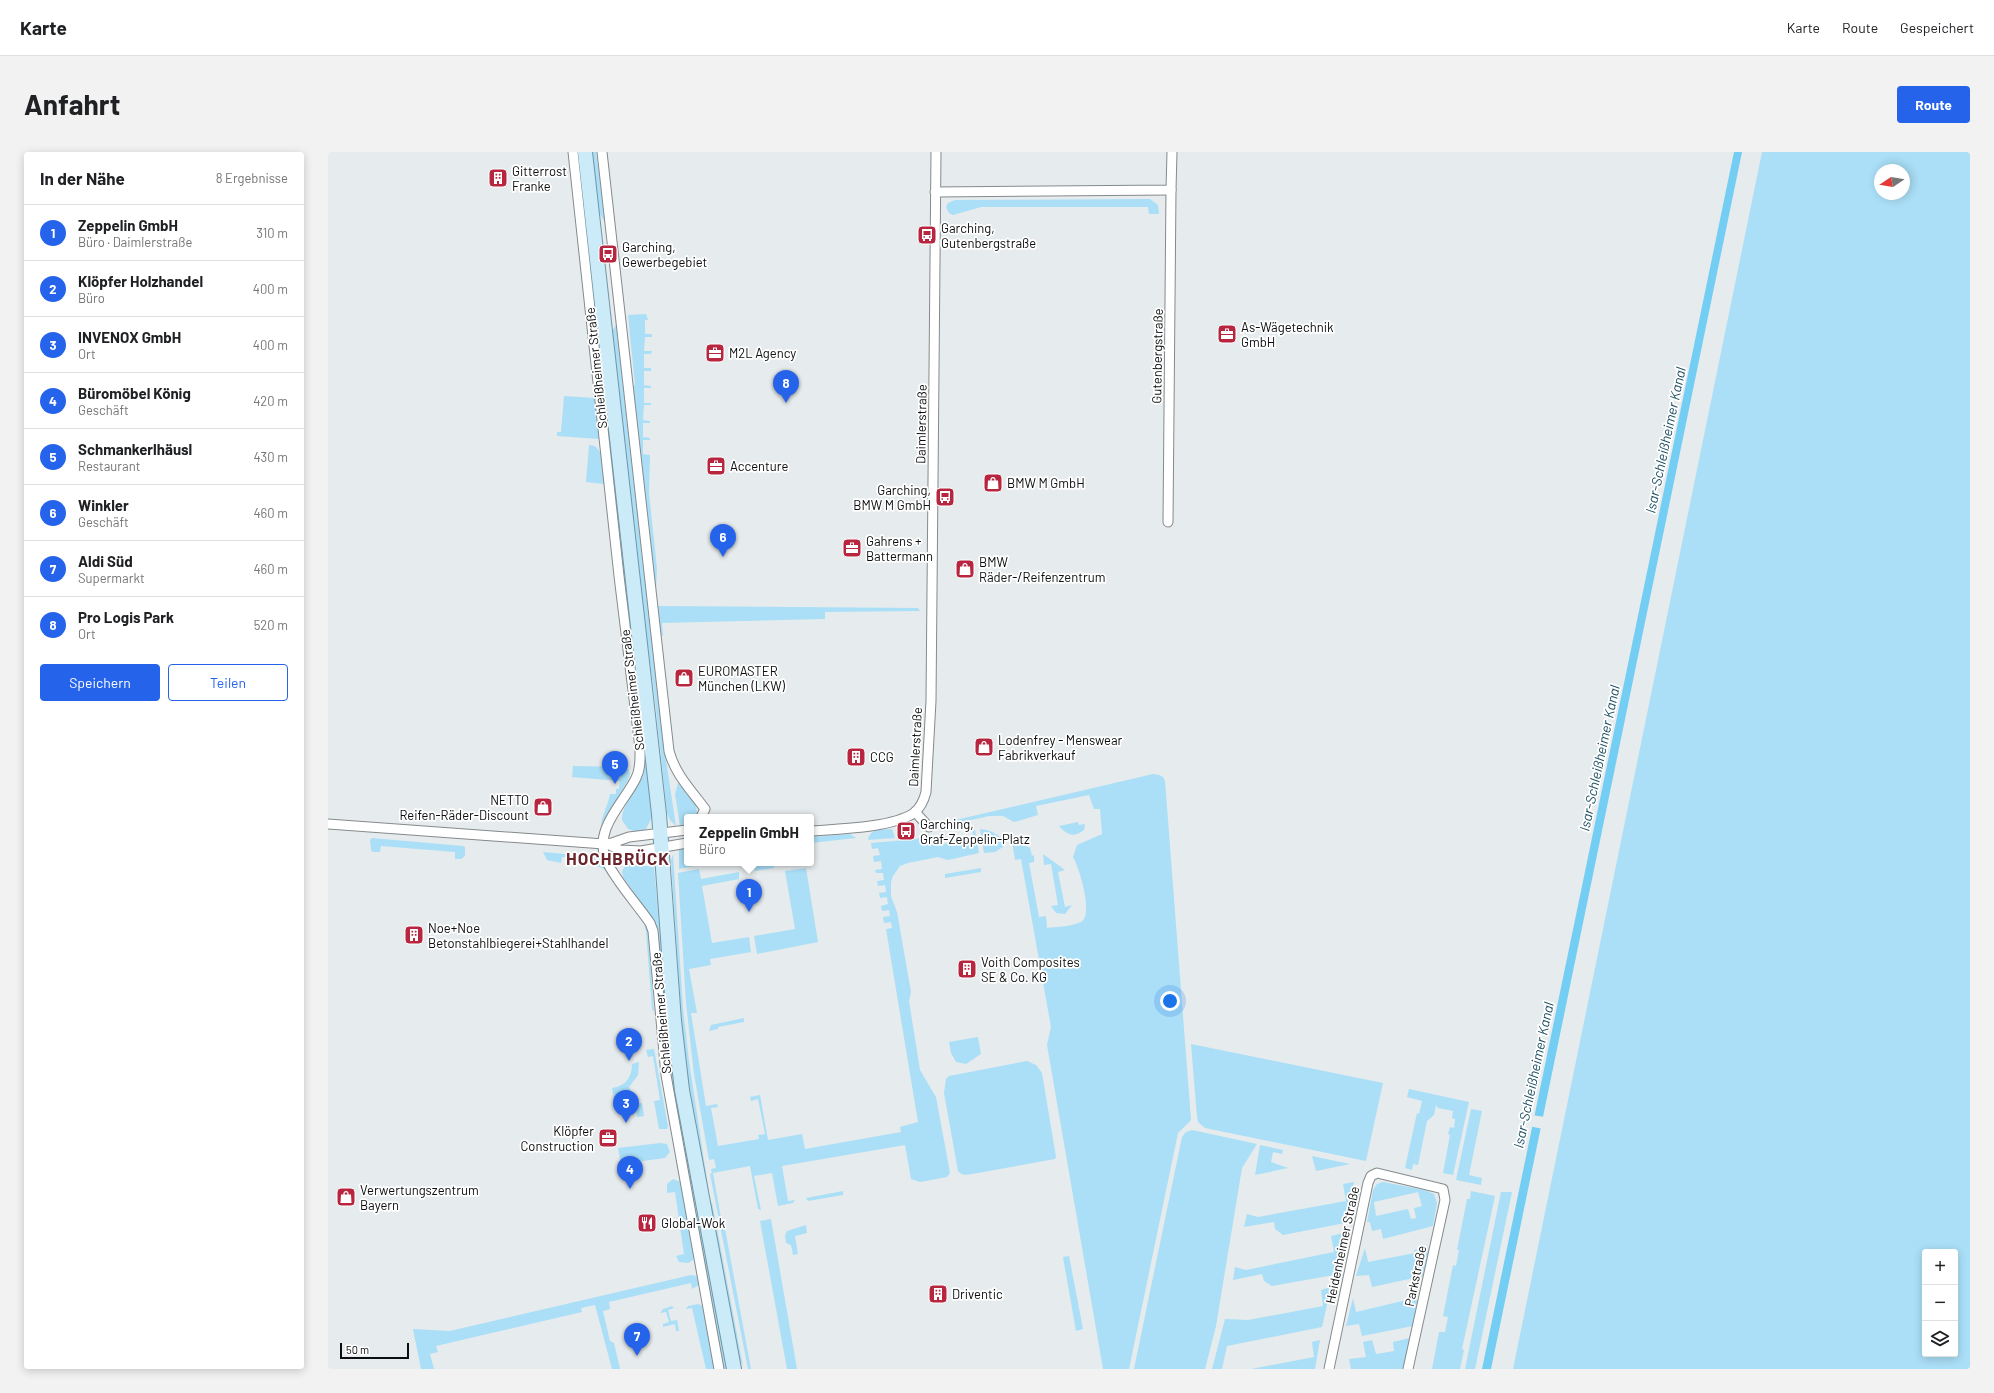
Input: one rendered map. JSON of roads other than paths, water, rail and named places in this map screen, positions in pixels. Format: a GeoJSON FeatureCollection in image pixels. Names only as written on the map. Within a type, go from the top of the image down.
{"type":"FeatureCollection","features":[{"type":"Feature","properties":{"kind":"main road","name":"Schleißheimer Straße"},"geometry":{"type":"LineString","coordinates":[[585,152],[598,257],[627,537],[643,658],[660,834],[672,1006],[682,1090],[734,1369]]}},
{"type":"Feature","properties":{"kind":"street","name":"Schleißheimer Straße"},"geometry":{"type":"LineString","coordinates":[[573,152],[618,564],[640,748],[640,767],[636,778],[606,826],[604,844],[606,859],[611,868],[650,923],[653,930],[666,1076],[719,1369]]}},
{"type":"Feature","properties":{"kind":"street"},"geometry":{"type":"LineString","coordinates":[[602,152],[669,751],[672,763],[678,775],[705,813]]}},
{"type":"Feature","properties":{"kind":"street","name":"Daimlerstraße"},"geometry":{"type":"LineString","coordinates":[[915,812],[924,800],[926,792],[930,718],[935,392],[936,152]]}},
{"type":"Feature","properties":{"kind":"street","name":"Gutenbergstraße"},"geometry":{"type":"LineString","coordinates":[[1168,522],[1172,152]]}},
{"type":"Feature","properties":{"kind":"street"},"geometry":{"type":"LineString","coordinates":[[935,192],[1171,190]]}},
{"type":"Feature","properties":{"kind":"street"},"geometry":{"type":"LineString","coordinates":[[814,831],[862,827],[904,818],[915,812],[928,826]]}},
{"type":"Feature","properties":{"kind":"street"},"geometry":{"type":"LineString","coordinates":[[328,824],[604,844],[629,837],[684,830]]}},
{"type":"Feature","properties":{"kind":"street"},"geometry":{"type":"LineString","coordinates":[[604,844],[628,851],[661,849],[684,844]]}},
{"type":"Feature","properties":{"kind":"street","name":"Heidenheimer Straße"},"geometry":{"type":"LineString","coordinates":[[1329,1369],[1368,1183],[1371,1176],[1377,1173],[1443,1189]]}},
{"type":"Feature","properties":{"kind":"street","name":"Parkstraße"},"geometry":{"type":"LineString","coordinates":[[1408,1369],[1445,1200],[1443,1189]]}},
{"type":"Feature","properties":{"kind":"place","name":"Gitterrost Franke"},"geometry":{"type":"Point","coordinates":[498,178]}},
{"type":"Feature","properties":{"kind":"place","name":"Garching, Gutenbergstraße"},"geometry":{"type":"Point","coordinates":[927,235]}},
{"type":"Feature","properties":{"kind":"place","name":"Garching, Gewerbegebiet"},"geometry":{"type":"Point","coordinates":[608,254]}},
{"type":"Feature","properties":{"kind":"place","name":"As-Wägetechnik GmbH"},"geometry":{"type":"Point","coordinates":[1227,334]}},
{"type":"Feature","properties":{"kind":"place","name":"M2L Agency"},"geometry":{"type":"Point","coordinates":[715,353]}},
{"type":"Feature","properties":{"kind":"place","name":"Pro Logis Park"},"geometry":{"type":"Point","coordinates":[786,403]}},
{"type":"Feature","properties":{"kind":"place","name":"Accenture"},"geometry":{"type":"Point","coordinates":[716,466]}},
{"type":"Feature","properties":{"kind":"place","name":"BMW M GmbH"},"geometry":{"type":"Point","coordinates":[993,483]}},
{"type":"Feature","properties":{"kind":"place","name":"Garching, BMW M GmbH"},"geometry":{"type":"Point","coordinates":[945,497]}},
{"type":"Feature","properties":{"kind":"place","name":"Gahrens + Battermann"},"geometry":{"type":"Point","coordinates":[852,548]}},
{"type":"Feature","properties":{"kind":"place","name":"Winkler"},"geometry":{"type":"Point","coordinates":[723,557]}},
{"type":"Feature","properties":{"kind":"place","name":"BMW Räder-/Reifenzentrum"},"geometry":{"type":"Point","coordinates":[965,569]}},
{"type":"Feature","properties":{"kind":"place","name":"EUROMASTER München (LKW)"},"geometry":{"type":"Point","coordinates":[684,678]}},
{"type":"Feature","properties":{"kind":"place","name":"Lodenfrey - Menswear Fabrikverkauf"},"geometry":{"type":"Point","coordinates":[984,747]}},
{"type":"Feature","properties":{"kind":"place","name":"CCG"},"geometry":{"type":"Point","coordinates":[856,757]}},
{"type":"Feature","properties":{"kind":"place","name":"Schmankerlhäusl"},"geometry":{"type":"Point","coordinates":[615,784]}},
{"type":"Feature","properties":{"kind":"place","name":"NETTO Reifen-Räder-Discount"},"geometry":{"type":"Point","coordinates":[543,807]}},
{"type":"Feature","properties":{"kind":"place","name":"Garching, Graf-Zeppelin-Platz"},"geometry":{"type":"Point","coordinates":[906,831]}},
{"type":"Feature","properties":{"kind":"place","name":"Zeppelin GmbH"},"geometry":{"type":"Point","coordinates":[749,912]}},
{"type":"Feature","properties":{"kind":"place","name":"Noe+Noe Betonstahlbiegerei+Stahlhandel"},"geometry":{"type":"Point","coordinates":[414,935]}},
{"type":"Feature","properties":{"kind":"place","name":"Voith Composites SE & Co. KG"},"geometry":{"type":"Point","coordinates":[967,969]}},
{"type":"Feature","properties":{"kind":"place","name":"Klöpfer Holzhandel"},"geometry":{"type":"Point","coordinates":[629,1061]}},
{"type":"Feature","properties":{"kind":"place","name":"INVENOX GmbH"},"geometry":{"type":"Point","coordinates":[626,1123]}},
{"type":"Feature","properties":{"kind":"place","name":"Klöpfer Construction"},"geometry":{"type":"Point","coordinates":[608,1138]}},
{"type":"Feature","properties":{"kind":"place","name":"Büromöbel König"},"geometry":{"type":"Point","coordinates":[630,1189]}},
{"type":"Feature","properties":{"kind":"place","name":"Verwertungszentrum Bayern"},"geometry":{"type":"Point","coordinates":[346,1197]}},
{"type":"Feature","properties":{"kind":"place","name":"Global-Wok"},"geometry":{"type":"Point","coordinates":[647,1223]}},
{"type":"Feature","properties":{"kind":"place","name":"Driventic"},"geometry":{"type":"Point","coordinates":[938,1294]}},
{"type":"Feature","properties":{"kind":"place","name":"Aldi Süd"},"geometry":{"type":"Point","coordinates":[637,1356]}},
{"type":"Feature","properties":{"kind":"district","name":"HOCHBRÜCK"},"geometry":{"type":"Point","coordinates":[618,858]}},
{"type":"Feature","properties":{"kind":"water label","name":"Isar-Schleißheimer Kanal"},"geometry":{"type":"Point","coordinates":[1665,440]}},
{"type":"Feature","properties":{"kind":"water label","name":"Isar-Schleißheimer Kanal"},"geometry":{"type":"Point","coordinates":[1599,758]}},
{"type":"Feature","properties":{"kind":"water label","name":"Isar-Schleißheimer Kanal"},"geometry":{"type":"Point","coordinates":[1533,1075]}}]}
